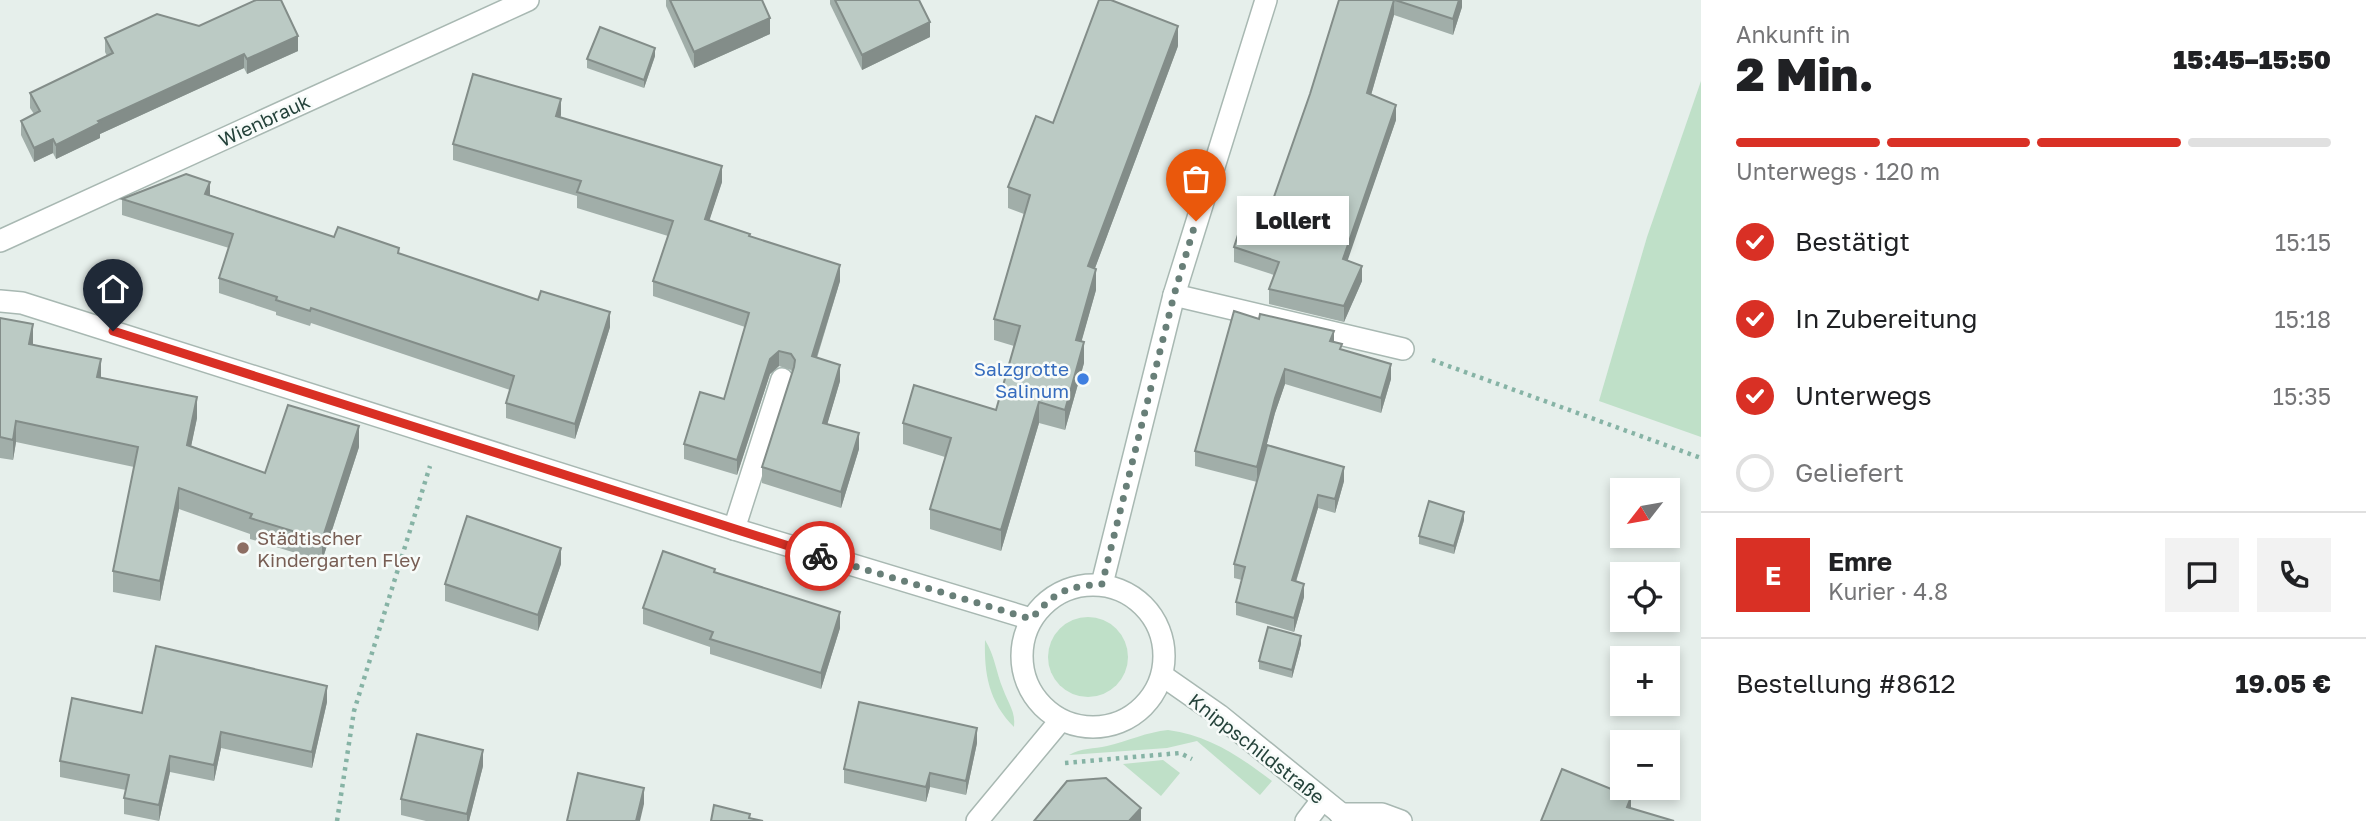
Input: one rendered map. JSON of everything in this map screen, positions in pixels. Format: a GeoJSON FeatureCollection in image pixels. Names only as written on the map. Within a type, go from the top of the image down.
{"type":"FeatureCollection","features":[{"type":"Feature","properties":{"kind":"street","name":"Wienbrauk"},"geometry":{"type":"LineString","coordinates":[[0,241],[528,0]]}},
{"type":"Feature","properties":{"kind":"street"},"geometry":{"type":"LineString","coordinates":[[1102,584],[1174,295],[1266,0]]}},
{"type":"Feature","properties":{"kind":"street"},"geometry":{"type":"LineString","coordinates":[[1174,295],[1402,349]]}},
{"type":"Feature","properties":{"kind":"street"},"geometry":{"type":"LineString","coordinates":[[0,300],[35,307],[734,529],[1031,619]]}},
{"type":"Feature","properties":{"kind":"street"},"geometry":{"type":"LineString","coordinates":[[734,529],[782,379]]}},
{"type":"Feature","properties":{"kind":"street"},"geometry":{"type":"LineString","coordinates":[[1102,584],[1132,595],[1154,616],[1165,645],[1163,676],[1148,704],[1122,723],[1091,729],[1060,721],[1037,702],[1024,676],[1021,647],[1031,619],[1050,598],[1075,586],[1102,584]]}},
{"type":"Feature","properties":{"kind":"street","name":"Knippschildstraße"},"geometry":{"type":"LineString","coordinates":[[1163,676],[1219,715],[1345,817]]}},
{"type":"Feature","properties":{"kind":"street"},"geometry":{"type":"LineString","coordinates":[[977,821],[1060,721]]}},
{"type":"Feature","properties":{"kind":"street"},"geometry":{"type":"LineString","coordinates":[[1306,821],[1322,800]]}},
{"type":"Feature","properties":{"kind":"street"},"geometry":{"type":"LineString","coordinates":[[1345,817],[1382,814],[1401,821]]}},
{"type":"Feature","properties":{"kind":"path"},"geometry":{"type":"LineString","coordinates":[[1402,349],[1701,458]]}},
{"type":"Feature","properties":{"kind":"path"},"geometry":{"type":"LineString","coordinates":[[337,821],[354,711],[439,435]]}},
{"type":"Feature","properties":{"kind":"path"},"geometry":{"type":"LineString","coordinates":[[1038,749],[1065,763],[1180,753],[1192,759]]}},
{"type":"Feature","properties":{"kind":"green space"},"geometry":{"type":"Polygon","coordinates":[[[1701,81],[1701,437],[1599,401],[1647,237],[1701,81]]]}},
{"type":"Feature","properties":{"kind":"green space"},"geometry":{"type":"Polygon","coordinates":[[[1088,617],[1103,620],[1116,629],[1125,642],[1128,657],[1125,672],[1116,685],[1103,694],[1088,697],[1073,694],[1060,685],[1051,672],[1048,657],[1051,642],[1060,629],[1073,620],[1088,617]]]}},
{"type":"Feature","properties":{"kind":"green space"},"geometry":{"type":"Polygon","coordinates":[[[985,640],[1013,712],[1014,727],[999,708],[990,687],[985,640]]]}},
{"type":"Feature","properties":{"kind":"green space"},"geometry":{"type":"Polygon","coordinates":[[[1168,730],[1211,742],[1248,763],[1272,781],[1260,795],[1197,741],[1167,748],[1069,755],[1168,730]]]}},
{"type":"Feature","properties":{"kind":"green space"},"geometry":{"type":"Polygon","coordinates":[[[1163,760],[1180,773],[1161,796],[1123,764],[1163,760]]]}},
{"type":"Feature","properties":{"kind":"building"},"geometry":{"type":"Polygon","coordinates":[[[256,0],[281,0],[298,36],[247,59],[244,54],[98,121],[100,123],[56,145],[53,139],[34,148],[21,121],[40,111],[30,93],[113,53],[105,38],[157,14],[199,26],[256,0]]]}},
{"type":"Feature","properties":{"kind":"building"},"geometry":{"type":"Polygon","coordinates":[[[670,0],[762,0],[770,18],[694,52],[670,0]]]}},
{"type":"Feature","properties":{"kind":"building"},"geometry":{"type":"Polygon","coordinates":[[[835,0],[919,0],[930,22],[862,55],[835,0]]]}},
{"type":"Feature","properties":{"kind":"building"},"geometry":{"type":"Polygon","coordinates":[[[1099,0],[1111,0],[1178,26],[1088,266],[1096,269],[1076,340],[1084,342],[1065,410],[1039,402],[1001,530],[930,509],[951,438],[903,423],[914,385],[996,410],[1020,326],[994,319],[1030,195],[1008,187],[1036,116],[1053,123],[1099,0]]]}},
{"type":"Feature","properties":{"kind":"building"},"geometry":{"type":"Polygon","coordinates":[[[1339,0],[1394,0],[1367,93],[1396,105],[1343,259],[1362,266],[1344,306],[1269,289],[1279,262],[1234,247],[1247,207],[1268,214],[1339,0]]]}},
{"type":"Feature","properties":{"kind":"building"},"geometry":{"type":"Polygon","coordinates":[[[1395,0],[1459,0],[1453,19],[1395,0]]]}},
{"type":"Feature","properties":{"kind":"building"},"geometry":{"type":"Polygon","coordinates":[[[600,27],[655,48],[644,80],[587,59],[600,27]]]}},
{"type":"Feature","properties":{"kind":"building"},"geometry":{"type":"Polygon","coordinates":[[[473,74],[561,99],[556,116],[722,166],[705,219],[840,265],[812,356],[840,365],[823,423],[859,433],[841,492],[762,467],[794,367],[795,360],[791,354],[779,351],[770,359],[737,460],[684,444],[700,392],[724,399],[749,313],[653,281],[673,221],[577,192],[581,181],[453,144],[473,74]]]}},
{"type":"Feature","properties":{"kind":"building"},"geometry":{"type":"Polygon","coordinates":[[[186,174],[210,182],[205,194],[334,237],[338,227],[399,248],[398,253],[538,300],[541,291],[610,312],[575,424],[506,403],[514,376],[311,308],[310,311],[276,300],[277,297],[219,278],[233,234],[122,199],[186,174]]]}},
{"type":"Feature","properties":{"kind":"building"},"geometry":{"type":"Polygon","coordinates":[[[1234,311],[1259,319],[1260,314],[1334,331],[1330,341],[1342,344],[1340,349],[1391,364],[1381,398],[1285,369],[1257,467],[1195,451],[1234,311]]]}},
{"type":"Feature","properties":{"kind":"building"},"geometry":{"type":"Polygon","coordinates":[[[0,318],[33,324],[29,344],[101,359],[97,377],[197,397],[187,445],[265,473],[288,405],[359,426],[322,540],[250,518],[252,514],[179,488],[160,581],[113,571],[138,447],[16,421],[13,440],[0,437],[0,318]]]}},
{"type":"Feature","properties":{"kind":"building"},"geometry":{"type":"Polygon","coordinates":[[[1267,445],[1344,467],[1335,499],[1318,495],[1292,580],[1304,584],[1294,618],[1236,602],[1245,567],[1234,564],[1267,445]]]}},
{"type":"Feature","properties":{"kind":"building"},"geometry":{"type":"Polygon","coordinates":[[[1429,501],[1464,512],[1454,546],[1419,536],[1429,501]]]}},
{"type":"Feature","properties":{"kind":"building"},"geometry":{"type":"Polygon","coordinates":[[[467,516],[561,548],[538,615],[445,584],[467,516]]]}},
{"type":"Feature","properties":{"kind":"building"},"geometry":{"type":"Polygon","coordinates":[[[663,551],[715,569],[714,572],[840,612],[821,673],[710,639],[713,632],[643,608],[663,551]]]}},
{"type":"Feature","properties":{"kind":"building"},"geometry":{"type":"Polygon","coordinates":[[[1268,627],[1301,636],[1292,670],[1259,661],[1268,627]]]}},
{"type":"Feature","properties":{"kind":"building"},"geometry":{"type":"Polygon","coordinates":[[[156,646],[327,686],[312,752],[221,732],[214,765],[170,756],[159,805],[124,798],[129,775],[60,761],[72,698],[142,713],[156,646]]]}},
{"type":"Feature","properties":{"kind":"building"},"geometry":{"type":"Polygon","coordinates":[[[859,702],[977,728],[966,781],[930,773],[926,787],[844,769],[859,702]]]}},
{"type":"Feature","properties":{"kind":"building"},"geometry":{"type":"Polygon","coordinates":[[[417,734],[483,750],[467,814],[401,799],[417,734]]]}},
{"type":"Feature","properties":{"kind":"building"},"geometry":{"type":"Polygon","coordinates":[[[1562,769],[1610,788],[1610,800],[1630,800],[1627,807],[1674,821],[1541,821],[1562,769]]]}},
{"type":"Feature","properties":{"kind":"building"},"geometry":{"type":"Polygon","coordinates":[[[578,773],[644,788],[636,821],[567,821],[578,773]]]}},
{"type":"Feature","properties":{"kind":"building"},"geometry":{"type":"Polygon","coordinates":[[[1106,778],[1141,808],[1129,821],[1034,821],[1067,781],[1106,778]]]}},
{"type":"Feature","properties":{"kind":"building"},"geometry":{"type":"Polygon","coordinates":[[[714,805],[750,814],[749,818],[763,821],[711,821],[714,805]]]}},
{"type":"Feature","properties":{"kind":"way so far"},"geometry":{"type":"LineString","coordinates":[[820,556],[1031,619],[1050,598],[1075,586],[1102,584],[1174,295],[1196,221]]}},
{"type":"Feature","properties":{"kind":"place","name":"Lollert"},"geometry":{"type":"Point","coordinates":[1196,221]}},
{"type":"Feature","properties":{"kind":"place","name":"Salzgrotte Salinum"},"geometry":{"type":"Point","coordinates":[1083,379]}},
{"type":"Feature","properties":{"kind":"place","name":"Städtischer Kindergarten Fley"},"geometry":{"type":"Point","coordinates":[243,548]}},
{"type":"Feature","properties":{"kind":"route"},"geometry":{"type":"LineString","coordinates":[[113,331],[820,556]]}}]}
